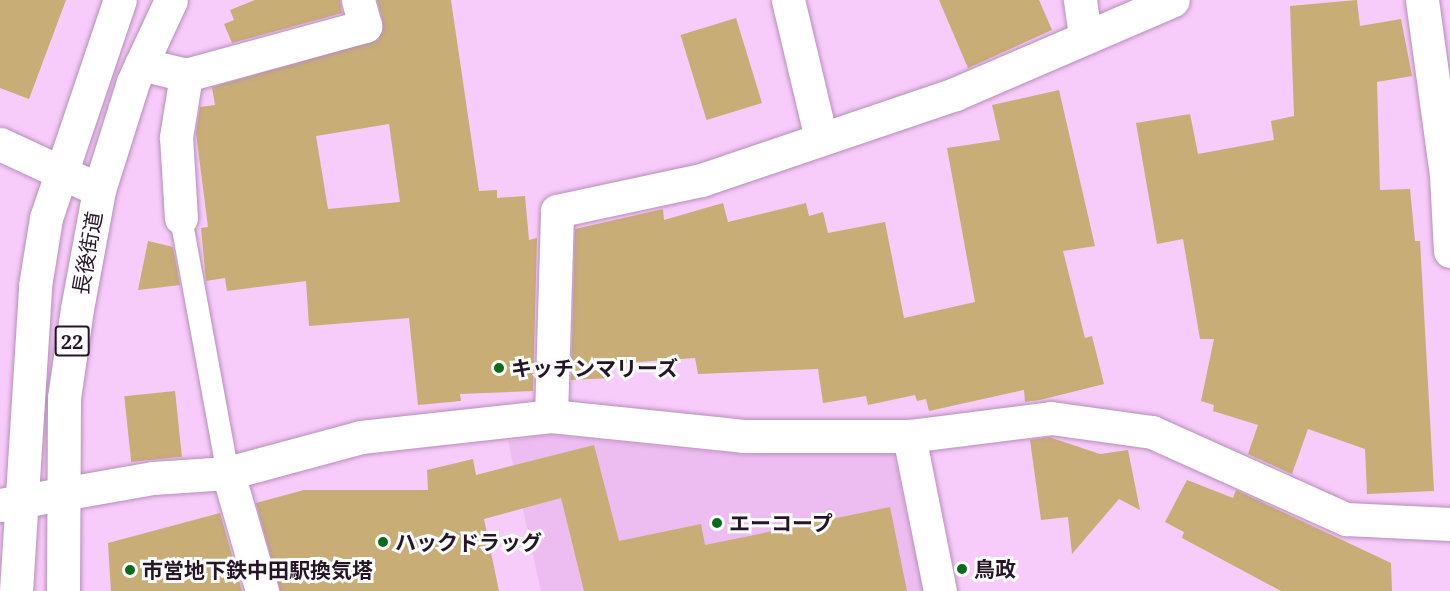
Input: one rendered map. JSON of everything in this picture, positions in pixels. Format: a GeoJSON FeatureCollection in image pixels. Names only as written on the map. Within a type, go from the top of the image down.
{"type":"FeatureCollection","features":[{"type":"Feature","properties":{"kind":"street","name":"22"},"geometry":{"type":"LineString","coordinates":[[16,591],[9,503],[35,286],[58,173],[120,0]]}},
{"type":"Feature","properties":{"kind":"street","name":"長後街道"},"geometry":{"type":"LineString","coordinates":[[63,591],[64,398],[99,190],[141,64],[171,0]]}},
{"type":"Feature","properties":{"kind":"street"},"geometry":{"type":"LineString","coordinates":[[141,64],[186,75],[365,26],[358,0]]}},
{"type":"Feature","properties":{"kind":"street"},"geometry":{"type":"LineString","coordinates":[[788,0],[821,139]]}},
{"type":"Feature","properties":{"kind":"street"},"geometry":{"type":"LineString","coordinates":[[1080,0],[1085,37]]}},
{"type":"Feature","properties":{"kind":"street"},"geometry":{"type":"LineString","coordinates":[[551,416],[557,211],[701,180],[955,94],[1173,0]]}},
{"type":"Feature","properties":{"kind":"street"},"geometry":{"type":"LineString","coordinates":[[1422,0],[1448,175],[1450,251]]}},
{"type":"Feature","properties":{"kind":"street"},"geometry":{"type":"LineString","coordinates":[[181,218],[177,137],[186,75]]}},
{"type":"Feature","properties":{"kind":"street"},"geometry":{"type":"LineString","coordinates":[[0,144],[58,173],[99,190]]}},
{"type":"Feature","properties":{"kind":"street"},"geometry":{"type":"LineString","coordinates":[[9,503],[228,472],[361,437],[551,416],[743,436],[909,436],[1051,418],[1152,432],[1346,519],[1450,524]]}},
{"type":"Feature","properties":{"kind":"street"},"geometry":{"type":"LineString","coordinates":[[909,436],[940,591]]}},
{"type":"Feature","properties":{"kind":"street"},"geometry":{"type":"LineString","coordinates":[[228,472],[262,591]]}},
{"type":"Feature","properties":{"kind":"lane"},"geometry":{"type":"LineString","coordinates":[[181,218],[228,472]]}},
{"type":"Feature","properties":{"kind":"shaded area","name":"エーコープ"},"geometry":{"type":"Polygon","coordinates":[[[550,435],[746,455],[875,443],[894,455],[923,591],[541,591],[508,441],[550,435]]]}},
{"type":"Feature","properties":{"kind":"building"},"geometry":{"type":"Polygon","coordinates":[[[0,0],[66,0],[29,99],[0,88],[0,0]]]}},
{"type":"Feature","properties":{"kind":"building"},"geometry":{"type":"Polygon","coordinates":[[[255,0],[340,0],[342,13],[232,43],[224,24],[234,20],[230,10],[255,0]]]}},
{"type":"Feature","properties":{"kind":"building"},"geometry":{"type":"Polygon","coordinates":[[[377,0],[451,0],[479,191],[497,190],[497,198],[525,196],[529,240],[537,238],[533,391],[460,394],[461,401],[418,405],[409,318],[309,326],[306,281],[227,291],[225,278],[206,281],[201,228],[208,227],[196,133],[200,107],[215,105],[212,87],[378,40],[383,22],[377,0]],[[389,124],[316,136],[328,209],[400,202],[389,124]]]}},
{"type":"Feature","properties":{"kind":"building"},"geometry":{"type":"Polygon","coordinates":[[[939,0],[1039,0],[1052,30],[968,68],[939,0]]]}},
{"type":"Feature","properties":{"kind":"building"},"geometry":{"type":"Polygon","coordinates":[[[1357,0],[1360,26],[1401,19],[1412,76],[1377,82],[1380,190],[1410,189],[1415,241],[1420,241],[1434,491],[1367,494],[1365,449],[1308,429],[1292,474],[1248,454],[1258,425],[1213,411],[1214,405],[1201,401],[1214,339],[1200,339],[1183,239],[1157,244],[1136,123],[1190,114],[1198,154],[1274,140],[1271,121],[1294,116],[1290,6],[1357,0]]]}},
{"type":"Feature","properties":{"kind":"building"},"geometry":{"type":"Polygon","coordinates":[[[736,18],[762,103],[707,120],[681,35],[736,18]]]}},
{"type":"Feature","properties":{"kind":"building"},"geometry":{"type":"Polygon","coordinates":[[[1059,90],[1095,246],[1063,251],[1085,338],[1092,336],[1104,384],[1025,402],[1024,390],[929,411],[926,399],[917,401],[915,395],[868,405],[866,396],[823,403],[818,369],[698,374],[695,358],[610,364],[610,378],[571,380],[575,229],[663,209],[664,220],[723,203],[728,222],[806,203],[809,216],[823,212],[828,233],[885,222],[904,318],[975,302],[947,148],[1000,140],[992,105],[1059,90]]]}},
{"type":"Feature","properties":{"kind":"building"},"geometry":{"type":"Polygon","coordinates":[[[148,241],[173,247],[180,285],[138,290],[148,241]]]}},
{"type":"Feature","properties":{"kind":"building"},"geometry":{"type":"Polygon","coordinates":[[[175,391],[182,457],[131,462],[124,396],[175,391]]]}},
{"type":"Feature","properties":{"kind":"building"},"geometry":{"type":"Polygon","coordinates":[[[1049,437],[1100,454],[1128,450],[1140,510],[1119,499],[1072,554],[1068,517],[1041,520],[1030,440],[1049,437]]]}},
{"type":"Feature","properties":{"kind":"building"},"geometry":{"type":"Polygon","coordinates":[[[594,445],[619,541],[701,524],[705,545],[890,507],[907,591],[584,591],[561,498],[484,519],[499,591],[280,591],[256,503],[304,490],[428,490],[427,470],[473,459],[476,475],[594,445]]]}},
{"type":"Feature","properties":{"kind":"building"},"geometry":{"type":"Polygon","coordinates":[[[1187,480],[1233,498],[1236,490],[1391,563],[1392,591],[1281,591],[1182,538],[1184,532],[1165,522],[1187,480]]]}},
{"type":"Feature","properties":{"kind":"building"},"geometry":{"type":"Polygon","coordinates":[[[220,513],[242,591],[111,591],[108,543],[220,513]]]}},
{"type":"Feature","properties":{"kind":"place","name":"キッチンマリーズ"},"geometry":{"type":"Point","coordinates":[499,368]}},
{"type":"Feature","properties":{"kind":"place","name":"エーコープ"},"geometry":{"type":"Point","coordinates":[717,523]}},
{"type":"Feature","properties":{"kind":"place","name":"ハックドラッグ"},"geometry":{"type":"Point","coordinates":[383,542]}},
{"type":"Feature","properties":{"kind":"place","name":"鳥政"},"geometry":{"type":"Point","coordinates":[962,569]}},
{"type":"Feature","properties":{"kind":"place","name":"市営地下鉄中田駅換気塔"},"geometry":{"type":"Point","coordinates":[130,570]}}]}
